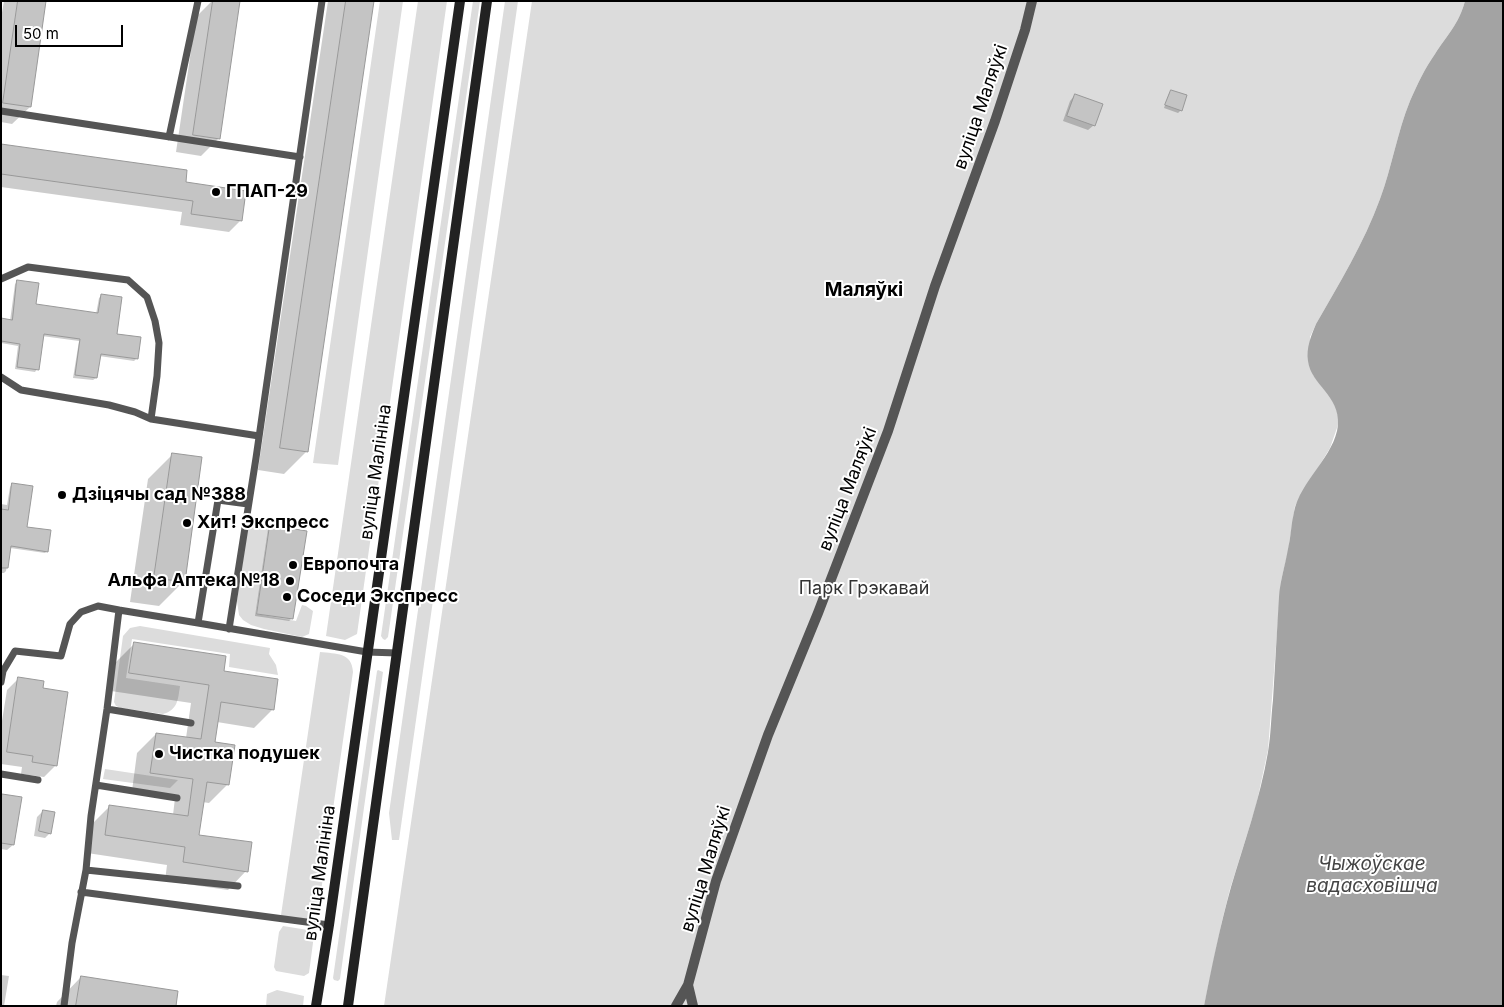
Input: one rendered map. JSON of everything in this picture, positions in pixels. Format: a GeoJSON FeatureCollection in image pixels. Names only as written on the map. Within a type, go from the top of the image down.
{"type":"FeatureCollection","features":[{"type":"Feature","properties":{"kind":"main road","name":"вуліца Малініна"},"geometry":{"type":"LineString","coordinates":[[316,1006],[460,1]]}},
{"type":"Feature","properties":{"kind":"main road"},"geometry":{"type":"LineString","coordinates":[[348,1006],[486,1]]}},
{"type":"Feature","properties":{"kind":"street","name":"вуліца Маляўкі"},"geometry":{"type":"LineString","coordinates":[[676,1006],[688,985],[716,881],[768,735],[888,431],[935,286],[995,121],[1025,30],[1032,1]]}},
{"type":"Feature","properties":{"kind":"street","name":"вуліца Маляўкі"},"geometry":{"type":"LineString","coordinates":[[688,985],[693,1006]]}},
{"type":"Feature","properties":{"kind":"lane"},"geometry":{"type":"LineString","coordinates":[[169,137],[198,1]]}},
{"type":"Feature","properties":{"kind":"lane"},"geometry":{"type":"LineString","coordinates":[[229,629],[260,436],[322,1]]}},
{"type":"Feature","properties":{"kind":"lane"},"geometry":{"type":"LineString","coordinates":[[1,111],[300,157]]}},
{"type":"Feature","properties":{"kind":"lane"},"geometry":{"type":"LineString","coordinates":[[1,279],[28,267],[37,268],[128,280],[147,297],[156,321],[159,343],[151,419]]}},
{"type":"Feature","properties":{"kind":"lane"},"geometry":{"type":"LineString","coordinates":[[1,377],[21,390],[109,405],[135,412],[151,419],[260,436]]}},
{"type":"Feature","properties":{"kind":"lane"},"geometry":{"type":"LineString","coordinates":[[198,623],[218,500],[248,504]]}},
{"type":"Feature","properties":{"kind":"lane"},"geometry":{"type":"LineString","coordinates":[[1,682],[3,671],[15,651],[61,656],[70,624],[82,612],[98,606],[367,652],[396,653]]}},
{"type":"Feature","properties":{"kind":"lane"},"geometry":{"type":"LineString","coordinates":[[64,1006],[72,943],[86,870],[120,610]]}},
{"type":"Feature","properties":{"kind":"lane"},"geometry":{"type":"LineString","coordinates":[[107,709],[190,723]]}},
{"type":"Feature","properties":{"kind":"lane"},"geometry":{"type":"LineString","coordinates":[[1,774],[38,780]]}},
{"type":"Feature","properties":{"kind":"lane"},"geometry":{"type":"LineString","coordinates":[[96,785],[177,798]]}},
{"type":"Feature","properties":{"kind":"lane"},"geometry":{"type":"LineString","coordinates":[[86,870],[238,886]]}},
{"type":"Feature","properties":{"kind":"lane"},"geometry":{"type":"LineString","coordinates":[[81,892],[329,925]]}},
{"type":"Feature","properties":{"kind":"green space"},"geometry":{"type":"Polygon","coordinates":[[[380,1],[403,1],[338,465],[313,463],[380,1]]]}},
{"type":"Feature","properties":{"kind":"green space"},"geometry":{"type":"Polygon","coordinates":[[[418,1],[447,1],[357,634],[345,640],[326,636],[418,1]]]}},
{"type":"Feature","properties":{"kind":"green space"},"geometry":{"type":"Polygon","coordinates":[[[473,1],[480,1],[388,637],[385,640],[381,636],[473,1]]]}},
{"type":"Feature","properties":{"kind":"green space"},"geometry":{"type":"Polygon","coordinates":[[[505,1],[518,1],[399,840],[392,840],[389,813],[505,1]]]}},
{"type":"Feature","properties":{"kind":"green space","name":"Парк Грэкавай"},"geometry":{"type":"Polygon","coordinates":[[[532,1],[1465,1],[1456,23],[1428,65],[1415,89],[1405,113],[1374,215],[1351,263],[1310,337],[1313,375],[1335,404],[1338,425],[1330,448],[1295,506],[1288,552],[1281,581],[1268,750],[1256,806],[1222,921],[1204,1006],[384,1006],[532,1]]]}},
{"type":"Feature","properties":{"kind":"green space"},"geometry":{"type":"Polygon","coordinates":[[[270,518],[256,614],[296,621],[302,605],[306,606],[313,611],[309,634],[302,637],[251,625],[239,615],[237,601],[248,524],[252,520],[270,518]]]}},
{"type":"Feature","properties":{"kind":"green space"},"geometry":{"type":"Polygon","coordinates":[[[140,626],[270,648],[269,654],[276,665],[278,675],[229,667],[230,654],[132,639],[126,678],[180,686],[179,695],[172,710],[163,714],[121,708],[116,706],[114,702],[123,636],[130,628],[140,626]]]}},
{"type":"Feature","properties":{"kind":"green space"},"geometry":{"type":"Polygon","coordinates":[[[320,652],[346,657],[352,665],[353,672],[319,905],[310,918],[284,918],[281,915],[320,652]]]}},
{"type":"Feature","properties":{"kind":"green space"},"geometry":{"type":"Polygon","coordinates":[[[378,670],[383,672],[340,979],[338,981],[333,978],[378,670]]]}},
{"type":"Feature","properties":{"kind":"green space"},"geometry":{"type":"Polygon","coordinates":[[[105,769],[178,780],[170,788],[103,779],[105,769]]]}},
{"type":"Feature","properties":{"kind":"green space"},"geometry":{"type":"Polygon","coordinates":[[[283,926],[308,930],[314,935],[309,973],[304,976],[276,971],[274,967],[279,932],[283,926]]]}},
{"type":"Feature","properties":{"kind":"green space"},"geometry":{"type":"Polygon","coordinates":[[[277,990],[304,996],[303,1006],[266,1006],[267,994],[277,990]]]}},
{"type":"Feature","properties":{"kind":"water","name":"Чыжоўскае вадасховішча"},"geometry":{"type":"Polygon","coordinates":[[[1465,1],[1503,1],[1503,1006],[1204,1006],[1223,916],[1265,769],[1270,739],[1281,579],[1294,512],[1303,490],[1331,447],[1338,425],[1335,406],[1310,369],[1308,361],[1309,342],[1316,324],[1351,263],[1374,215],[1405,113],[1421,77],[1456,23],[1465,1]]]}},
{"type":"Feature","properties":{"kind":"building"},"geometry":{"type":"Polygon","coordinates":[[[18,1],[46,1],[31,107],[3,103],[18,1]]]}},
{"type":"Feature","properties":{"kind":"building"},"geometry":{"type":"Polygon","coordinates":[[[213,1],[240,1],[220,139],[193,135],[213,1]]]}},
{"type":"Feature","properties":{"kind":"building"},"geometry":{"type":"Polygon","coordinates":[[[346,1],[374,1],[308,452],[280,448],[346,1]]]}},
{"type":"Feature","properties":{"kind":"building"},"geometry":{"type":"Polygon","coordinates":[[[1171,90],[1187,95],[1182,111],[1165,105],[1171,90]]]}},
{"type":"Feature","properties":{"kind":"building"},"geometry":{"type":"Polygon","coordinates":[[[1075,94],[1103,104],[1095,126],[1067,116],[1075,94]]]}},
{"type":"Feature","properties":{"kind":"building"},"geometry":{"type":"Polygon","coordinates":[[[1,144],[187,170],[186,182],[246,191],[242,221],[191,214],[193,201],[1,174],[1,144]]]}},
{"type":"Feature","properties":{"kind":"building"},"geometry":{"type":"Polygon","coordinates":[[[17,280],[39,283],[36,304],[98,313],[101,294],[122,297],[117,334],[141,337],[138,359],[101,354],[97,378],[75,375],[80,339],[44,334],[39,370],[17,367],[20,344],[1,341],[1,318],[12,320],[17,280]]]}},
{"type":"Feature","properties":{"kind":"building"},"geometry":{"type":"Polygon","coordinates":[[[172,453],[202,457],[185,582],[154,578],[172,453]]]}},
{"type":"Feature","properties":{"kind":"building"},"geometry":{"type":"Polygon","coordinates":[[[12,483],[33,486],[27,527],[51,530],[48,552],[11,546],[8,568],[1,568],[1,509],[8,510],[12,483]]]}},
{"type":"Feature","properties":{"kind":"building"},"geometry":{"type":"Polygon","coordinates":[[[270,525],[307,531],[293,619],[257,614],[270,525]]]}},
{"type":"Feature","properties":{"kind":"building"},"geometry":{"type":"Polygon","coordinates":[[[134,642],[226,656],[224,671],[278,679],[274,710],[221,702],[215,742],[235,745],[229,785],[207,782],[199,835],[252,842],[248,872],[183,862],[185,847],[105,835],[109,805],[188,816],[193,779],[150,773],[156,733],[201,739],[209,685],[129,673],[134,642]]]}},
{"type":"Feature","properties":{"kind":"building"},"geometry":{"type":"Polygon","coordinates":[[[18,677],[44,681],[43,688],[68,692],[57,766],[32,762],[33,756],[7,752],[18,677]]]}},
{"type":"Feature","properties":{"kind":"building"},"geometry":{"type":"Polygon","coordinates":[[[2,794],[22,797],[14,845],[1,843],[2,794]]]}},
{"type":"Feature","properties":{"kind":"building"},"geometry":{"type":"Polygon","coordinates":[[[43,810],[55,812],[51,834],[39,831],[43,810]]]}},
{"type":"Feature","properties":{"kind":"building"},"geometry":{"type":"Polygon","coordinates":[[[81,976],[178,991],[176,1006],[76,1006],[81,976]]]}},
{"type":"Feature","properties":{"kind":"place","name":"ГПАП-29"},"geometry":{"type":"Point","coordinates":[216,192]}},
{"type":"Feature","properties":{"kind":"place","name":"Дзіцячы сад №388"},"geometry":{"type":"Point","coordinates":[62,495]}},
{"type":"Feature","properties":{"kind":"place","name":"Хит! Экспресс"},"geometry":{"type":"Point","coordinates":[187,523]}},
{"type":"Feature","properties":{"kind":"place","name":"Европочта"},"geometry":{"type":"Point","coordinates":[293,565]}},
{"type":"Feature","properties":{"kind":"place","name":"Альфа Аптека №18"},"geometry":{"type":"Point","coordinates":[290,581]}},
{"type":"Feature","properties":{"kind":"place","name":"Соседи Экспресс"},"geometry":{"type":"Point","coordinates":[287,597]}},
{"type":"Feature","properties":{"kind":"place","name":"Чистка подушек"},"geometry":{"type":"Point","coordinates":[159,754]}},
{"type":"Feature","properties":{"kind":"district","name":"Маляўкі"},"geometry":{"type":"Point","coordinates":[864,290]}}]}
